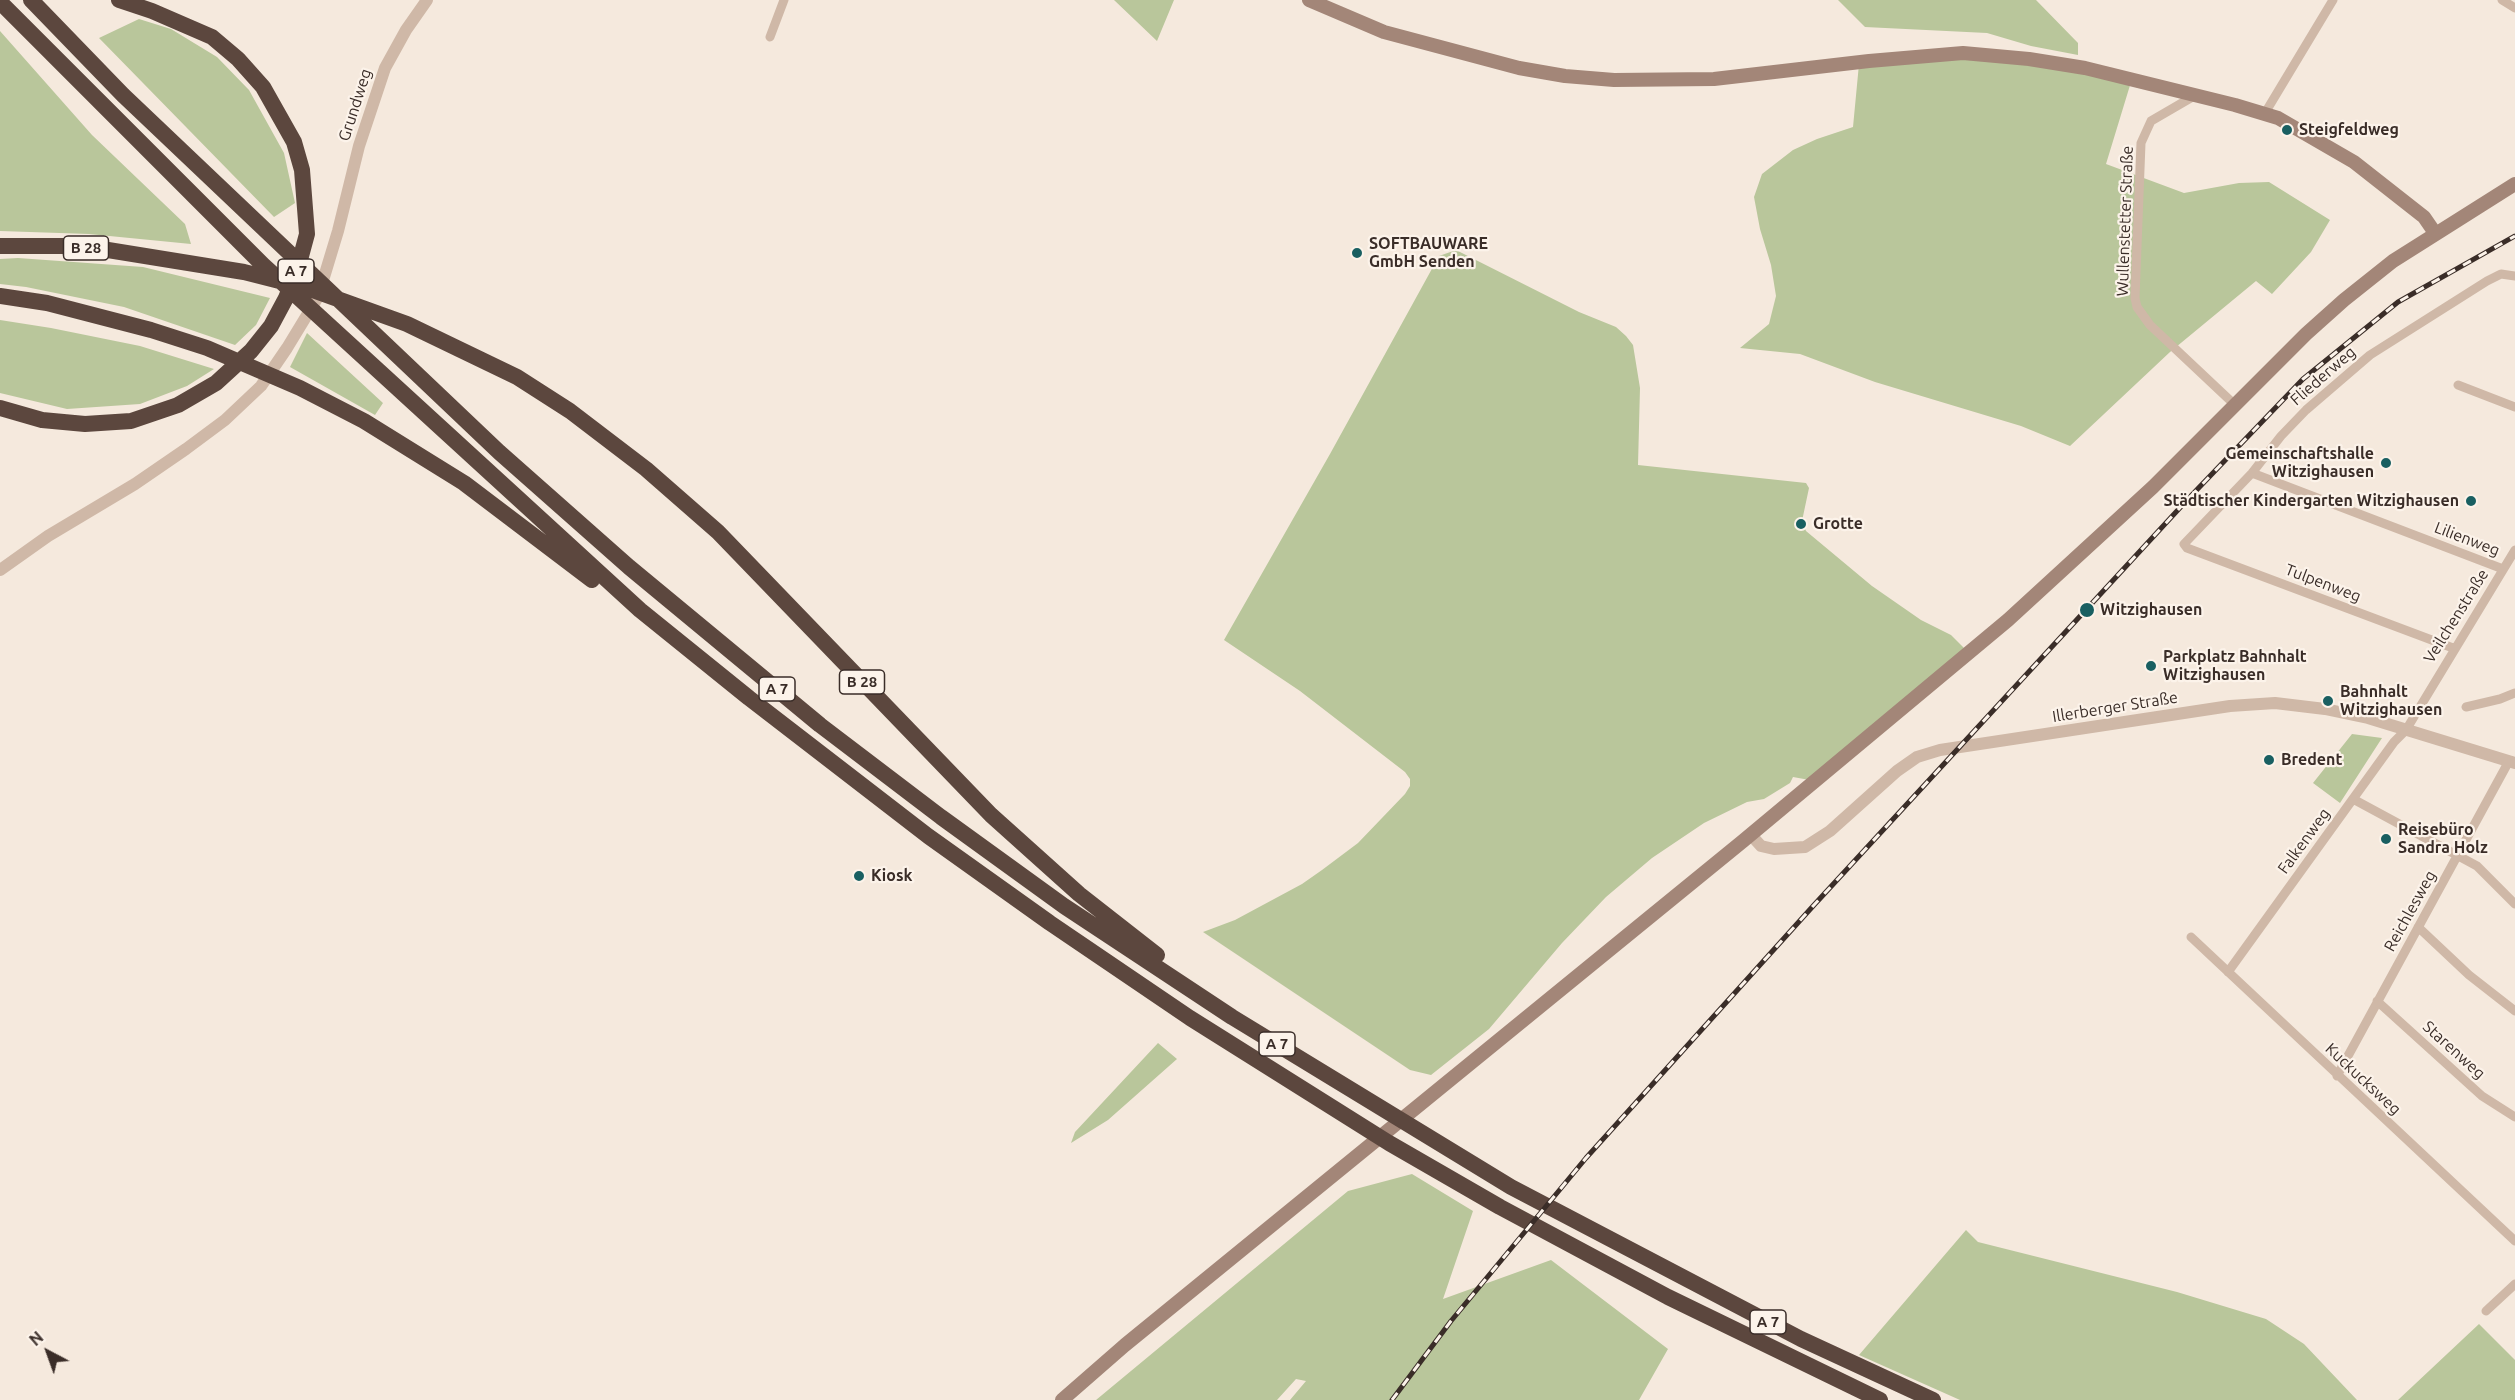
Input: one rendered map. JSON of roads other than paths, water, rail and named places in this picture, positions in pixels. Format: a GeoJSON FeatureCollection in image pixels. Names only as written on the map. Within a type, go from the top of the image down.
{"type":"FeatureCollection","features":[{"type":"Feature","properties":{"kind":"highway","name":"A 7"},"geometry":{"type":"LineString","coordinates":[[31,0],[123,95],[499,452],[628,567],[820,725],[941,818],[1064,906],[1232,1017],[1510,1187],[1802,1339],[1933,1400]]}},
{"type":"Feature","properties":{"kind":"highway","name":"A 7"},"geometry":{"type":"LineString","coordinates":[[0,408],[42,420],[85,424],[130,421],[178,405],[216,383],[251,351],[271,326],[297,271],[307,234],[302,170],[294,142],[263,87],[238,59],[212,37],[152,10],[119,0]]}},
{"type":"Feature","properties":{"kind":"highway","name":"A 7"},"geometry":{"type":"LineString","coordinates":[[0,2],[263,266],[640,610],[810,746],[947,849],[1050,923],[1308,1094],[1445,1176],[1600,1260],[1781,1353],[1880,1400]]}},
{"type":"Feature","properties":{"kind":"highway","name":"B 28"},"geometry":{"type":"LineString","coordinates":[[0,246],[85,248],[171,259],[244,272],[307,288],[406,324],[517,377],[570,411],[646,469],[718,531],[991,815],[1079,894],[1205,992],[1232,1017]]}},
{"type":"Feature","properties":{"kind":"highway"},"geometry":{"type":"LineString","coordinates":[[0,296],[47,303],[97,315],[207,348],[300,388],[364,421],[464,483],[542,540],[623,604],[640,610]]}},
{"type":"Feature","properties":{"kind":"main road"},"geometry":{"type":"LineString","coordinates":[[1309,0],[1384,32],[1509,66],[1565,76],[1614,80],[1714,79],[1869,61],[1963,53],[2029,59],[2085,68],[2265,113],[2304,131],[2354,162],[2424,217],[2435,233]]}},
{"type":"Feature","properties":{"kind":"main road"},"geometry":{"type":"LineString","coordinates":[[1062,1400],[1125,1345],[1751,835],[2008,620],[2153,487],[2344,300],[2393,261],[2515,184]]}},
{"type":"Feature","properties":{"kind":"street","name":"Grundweg"},"geometry":{"type":"LineString","coordinates":[[0,570],[48,536],[135,484],[186,449],[225,420],[261,386],[318,297],[338,231],[359,146],[385,69],[406,30],[427,0]]}},
{"type":"Feature","properties":{"kind":"street"},"geometry":{"type":"LineString","coordinates":[[770,37],[784,0]]}},
{"type":"Feature","properties":{"kind":"street"},"geometry":{"type":"LineString","coordinates":[[2265,113],[2333,0]]}},
{"type":"Feature","properties":{"kind":"street"},"geometry":{"type":"LineString","coordinates":[[2502,0],[2515,8]]}},
{"type":"Feature","properties":{"kind":"street","name":"Wullenstetter Straße"},"geometry":{"type":"LineString","coordinates":[[2194,96],[2151,122],[2141,143],[2135,298],[2137,307],[2150,325],[2235,405]]}},
{"type":"Feature","properties":{"kind":"street","name":"Fliederweg"},"geometry":{"type":"LineString","coordinates":[[2184,544],[2252,473],[2281,436],[2306,410],[2370,355],[2487,281],[2500,274],[2515,276]]}},
{"type":"Feature","properties":{"kind":"street"},"geometry":{"type":"LineString","coordinates":[[2458,385],[2515,407]]}},
{"type":"Feature","properties":{"kind":"street","name":"Lilienweg"},"geometry":{"type":"LineString","coordinates":[[2252,473],[2503,569]]}},
{"type":"Feature","properties":{"kind":"street","name":"Tulpenweg"},"geometry":{"type":"LineString","coordinates":[[2184,544],[2187,548],[2453,648]]}},
{"type":"Feature","properties":{"kind":"street","name":"Veilchenstraße"},"geometry":{"type":"LineString","coordinates":[[2406,730],[2453,648],[2515,550]]}},
{"type":"Feature","properties":{"kind":"street"},"geometry":{"type":"LineString","coordinates":[[2466,707],[2515,693]]}},
{"type":"Feature","properties":{"kind":"street","name":"Illerberger Straße"},"geometry":{"type":"LineString","coordinates":[[1751,835],[1761,846],[1774,849],[1805,847],[1830,831],[1897,771],[1917,757],[1940,750],[2230,706],[2267,703],[2325,709],[2368,718],[2512,762]]}},
{"type":"Feature","properties":{"kind":"street","name":"Falkenweg"},"geometry":{"type":"LineString","coordinates":[[2228,972],[2353,799],[2406,730]]}},
{"type":"Feature","properties":{"kind":"street","name":"Reichlesweg"},"geometry":{"type":"LineString","coordinates":[[2337,1076],[2458,855],[2512,762]]}},
{"type":"Feature","properties":{"kind":"street"},"geometry":{"type":"LineString","coordinates":[[2353,799],[2477,866],[2515,904]]}},
{"type":"Feature","properties":{"kind":"street"},"geometry":{"type":"LineString","coordinates":[[2418,927],[2469,975],[2515,1011]]}},
{"type":"Feature","properties":{"kind":"street","name":"Kuckucksweg"},"geometry":{"type":"LineString","coordinates":[[2191,937],[2515,1241]]}},
{"type":"Feature","properties":{"kind":"street","name":"Starenweg"},"geometry":{"type":"LineString","coordinates":[[2377,1001],[2482,1096],[2515,1117]]}},
{"type":"Feature","properties":{"kind":"street"},"geometry":{"type":"LineString","coordinates":[[2486,1311],[2515,1284]]}},
{"type":"Feature","properties":{"kind":"railway"},"geometry":{"type":"LineString","coordinates":[[1392,1400],[1451,1321],[1586,1158],[1814,905],[2188,499],[2303,379],[2398,302],[2515,236]]}},
{"type":"Feature","properties":{"kind":"place","name":"Steigfeldweg"},"geometry":{"type":"Point","coordinates":[2287,130]}},
{"type":"Feature","properties":{"kind":"place","name":"SOFTBAUWARE GmbH Senden"},"geometry":{"type":"Point","coordinates":[1357,253]}},
{"type":"Feature","properties":{"kind":"place","name":"Gemeinschaftshalle Witzighausen"},"geometry":{"type":"Point","coordinates":[2386,463]}},
{"type":"Feature","properties":{"kind":"place","name":"Städtischer Kindergarten Witzighausen"},"geometry":{"type":"Point","coordinates":[2471,501]}},
{"type":"Feature","properties":{"kind":"place","name":"Grotte"},"geometry":{"type":"Point","coordinates":[1801,524]}},
{"type":"Feature","properties":{"kind":"place","name":"Witzighausen"},"geometry":{"type":"Point","coordinates":[2087,610]}},
{"type":"Feature","properties":{"kind":"place","name":"Parkplatz Bahnhalt Witzighausen"},"geometry":{"type":"Point","coordinates":[2151,666]}},
{"type":"Feature","properties":{"kind":"place","name":"Bahnhalt Witzighausen"},"geometry":{"type":"Point","coordinates":[2328,701]}},
{"type":"Feature","properties":{"kind":"place","name":"Bredent"},"geometry":{"type":"Point","coordinates":[2269,760]}},
{"type":"Feature","properties":{"kind":"place","name":"Reisebüro Sandra Holz"},"geometry":{"type":"Point","coordinates":[2386,839]}},
{"type":"Feature","properties":{"kind":"place","name":"Kiosk"},"geometry":{"type":"Point","coordinates":[859,876]}}]}
